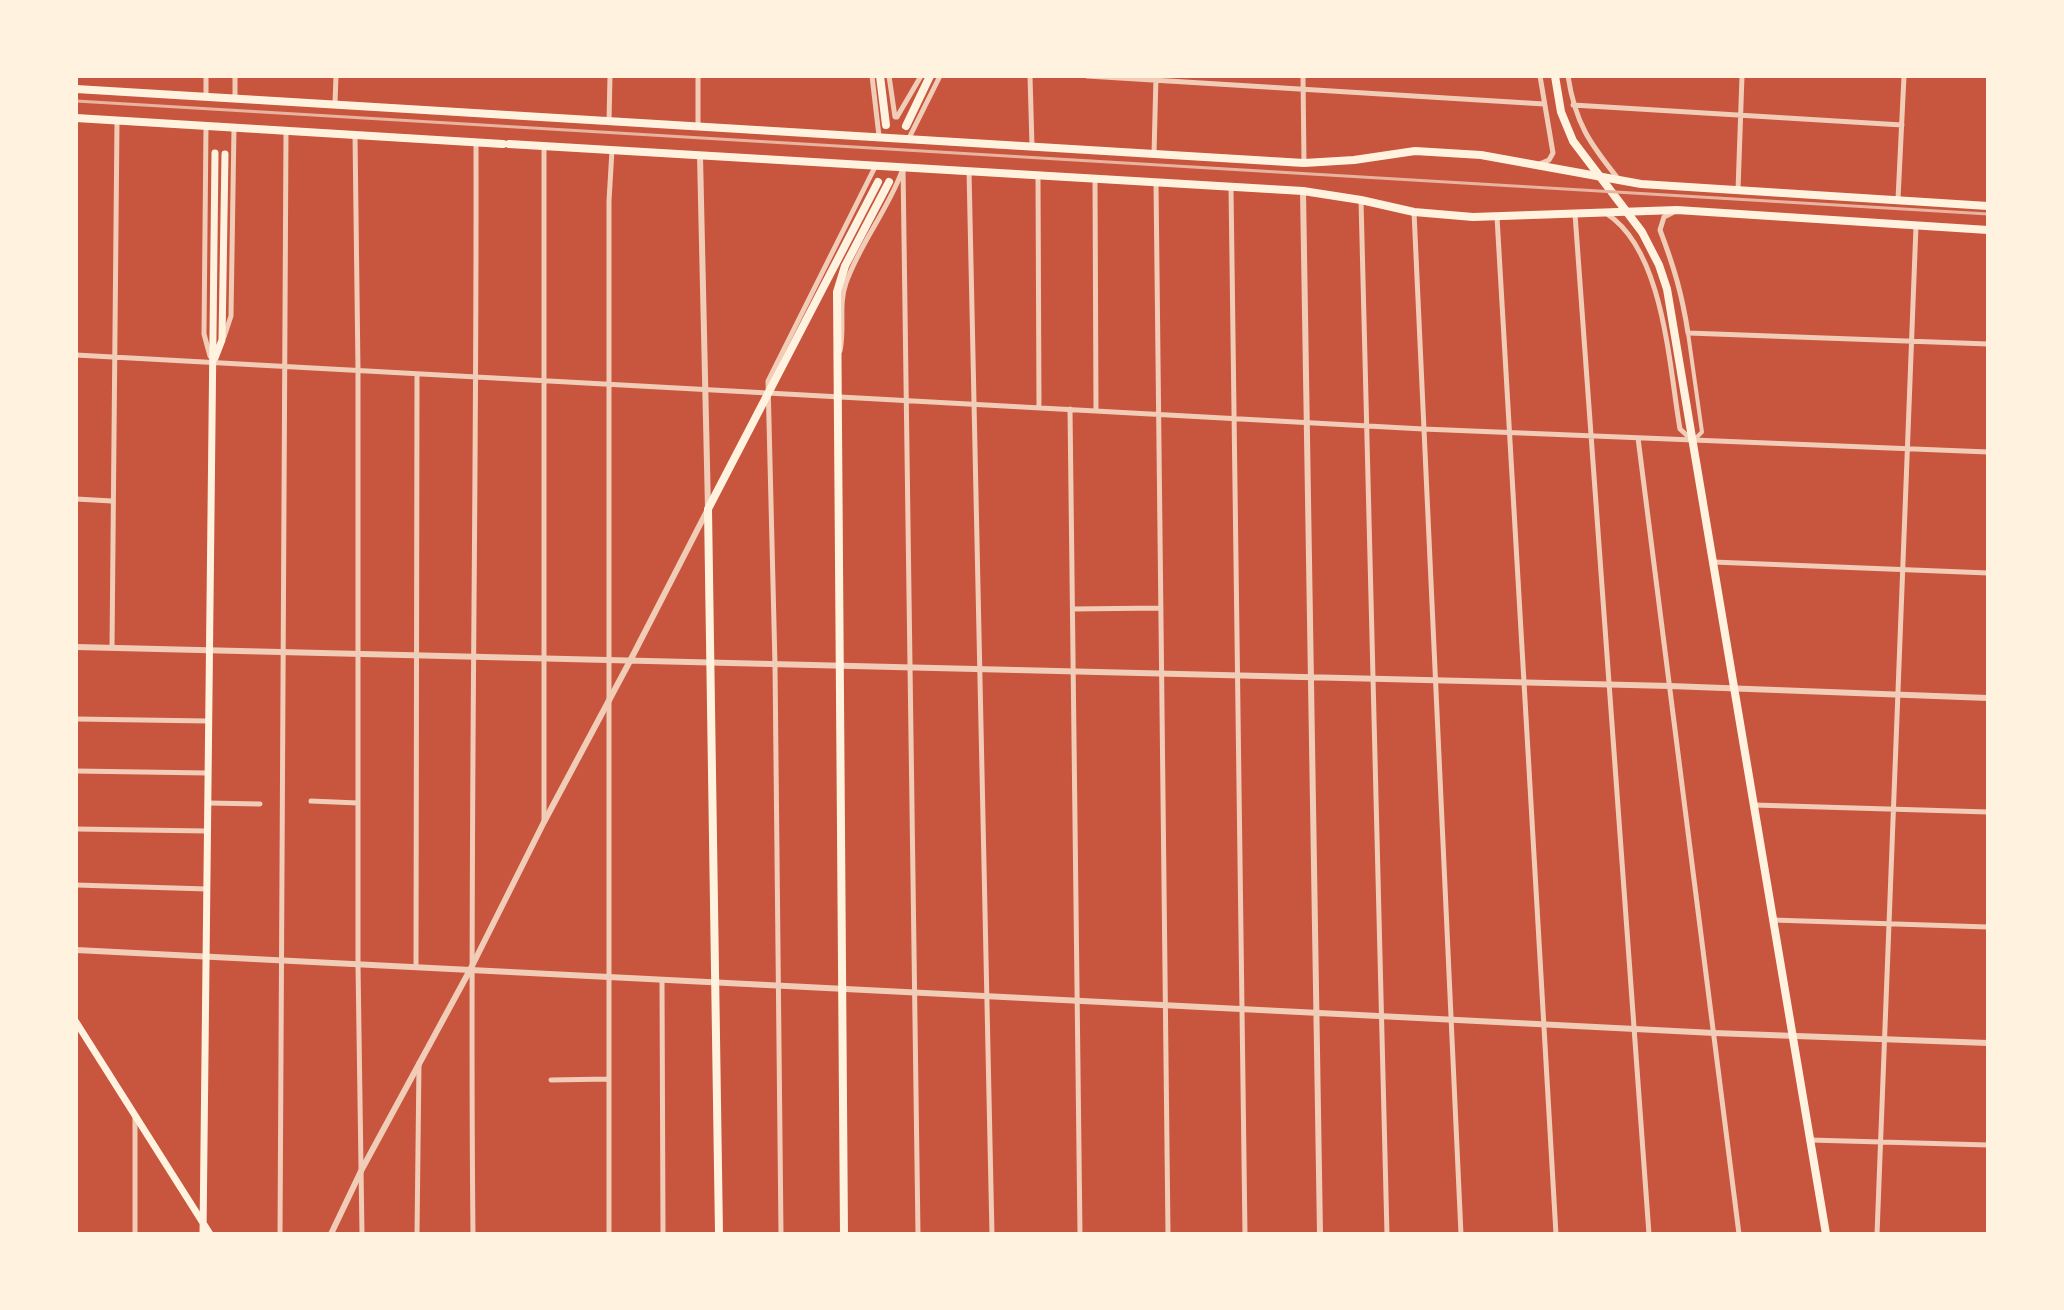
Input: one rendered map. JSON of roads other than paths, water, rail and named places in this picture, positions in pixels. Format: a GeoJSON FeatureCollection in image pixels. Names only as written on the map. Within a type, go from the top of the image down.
{"type":"FeatureCollection","features":[{"type":"Feature","properties":{"kind":"main road"},"geometry":{"type":"LineString","coordinates":[[880,76],[886,125]]}},
{"type":"Feature","properties":{"kind":"main road"},"geometry":{"type":"LineString","coordinates":[[906,126],[930,76]]}},
{"type":"Feature","properties":{"kind":"main road"},"geometry":{"type":"LineString","coordinates":[[1555,76],[1566,127],[1573,141],[1642,232],[1667,289],[1826,1234]]}},
{"type":"Feature","properties":{"kind":"main road"},"geometry":{"type":"LineString","coordinates":[[76,89],[1304,163],[1415,151],[1481,155],[1620,181],[1988,206]]}},
{"type":"Feature","properties":{"kind":"main road"},"geometry":{"type":"LineString","coordinates":[[76,118],[1303,191],[1414,212],[1497,217],[1677,210],[1988,230]]}},
{"type":"Feature","properties":{"kind":"main road"},"geometry":{"type":"LineString","coordinates":[[203,1234],[215,153]]}},
{"type":"Feature","properties":{"kind":"main road"},"geometry":{"type":"LineString","coordinates":[[213,364],[222,340],[225,154]]}},
{"type":"Feature","properties":{"kind":"main road"},"geometry":{"type":"LineString","coordinates":[[719,1234],[708,509],[878,182]]}},
{"type":"Feature","properties":{"kind":"main road"},"geometry":{"type":"LineString","coordinates":[[844,1234],[837,305],[839,279],[889,182]]}},
{"type":"Feature","properties":{"kind":"main road"},"geometry":{"type":"LineString","coordinates":[[76,1022],[210,1234]]}},
{"type":"Feature","properties":{"kind":"street"},"geometry":{"type":"LineString","coordinates":[[206,76],[206,96]]}},
{"type":"Feature","properties":{"kind":"street"},"geometry":{"type":"LineString","coordinates":[[235,76],[235,97]]}},
{"type":"Feature","properties":{"kind":"street"},"geometry":{"type":"LineString","coordinates":[[335,103],[336,76]]}},
{"type":"Feature","properties":{"kind":"street"},"geometry":{"type":"LineString","coordinates":[[609,121],[610,76]]}},
{"type":"Feature","properties":{"kind":"street"},"geometry":{"type":"LineString","coordinates":[[698,76],[698,126]]}},
{"type":"Feature","properties":{"kind":"street"},"geometry":{"type":"LineString","coordinates":[[872,76],[879,137]]}},
{"type":"Feature","properties":{"kind":"street"},"geometry":{"type":"LineString","coordinates":[[889,76],[897,117],[921,76]]}},
{"type":"Feature","properties":{"kind":"street"},"geometry":{"type":"LineString","coordinates":[[908,139],[940,76]]}},
{"type":"Feature","properties":{"kind":"street"},"geometry":{"type":"LineString","coordinates":[[1030,76],[1032,147]]}},
{"type":"Feature","properties":{"kind":"street"},"geometry":{"type":"LineString","coordinates":[[1087,76],[1544,104]]}},
{"type":"Feature","properties":{"kind":"street"},"geometry":{"type":"LineString","coordinates":[[1303,76],[1304,163]]}},
{"type":"Feature","properties":{"kind":"street"},"geometry":{"type":"LineString","coordinates":[[1533,166],[1549,160],[1553,153],[1540,76]]}},
{"type":"Feature","properties":{"kind":"street"},"geometry":{"type":"LineString","coordinates":[[1568,76],[1573,105],[1592,147],[1620,181]]}},
{"type":"Feature","properties":{"kind":"street"},"geometry":{"type":"LineString","coordinates":[[1738,190],[1742,76]]}},
{"type":"Feature","properties":{"kind":"street"},"geometry":{"type":"LineString","coordinates":[[1898,200],[1904,76]]}},
{"type":"Feature","properties":{"kind":"street"},"geometry":{"type":"LineString","coordinates":[[1154,154],[1156,78]]}},
{"type":"Feature","properties":{"kind":"street"},"geometry":{"type":"LineString","coordinates":[[1573,105],[1902,125]]}},
{"type":"Feature","properties":{"kind":"street"},"geometry":{"type":"LineString","coordinates":[[112,648],[117,120]]}},
{"type":"Feature","properties":{"kind":"street"},"geometry":{"type":"LineString","coordinates":[[206,126],[204,334],[213,364]]}},
{"type":"Feature","properties":{"kind":"street"},"geometry":{"type":"LineString","coordinates":[[222,340],[231,316],[234,127]]}},
{"type":"Feature","properties":{"kind":"street"},"geometry":{"type":"LineString","coordinates":[[280,1234],[286,131]]}},
{"type":"Feature","properties":{"kind":"street"},"geometry":{"type":"LineString","coordinates":[[355,135],[362,1234]]}},
{"type":"Feature","properties":{"kind":"street"},"geometry":{"type":"LineString","coordinates":[[473,1234],[470,970],[477,377],[476,142]]}},
{"type":"Feature","properties":{"kind":"street"},"geometry":{"type":"LineString","coordinates":[[544,146],[544,822]]}},
{"type":"Feature","properties":{"kind":"street"},"geometry":{"type":"LineString","coordinates":[[609,1234],[609,201],[612,150]]}},
{"type":"Feature","properties":{"kind":"street"},"geometry":{"type":"LineString","coordinates":[[331,1234],[362,1169],[470,970],[708,509],[700,156]]}},
{"type":"Feature","properties":{"kind":"street"},"geometry":{"type":"LineString","coordinates":[[781,1234],[775,665],[768,381],[876,166]]}},
{"type":"Feature","properties":{"kind":"street"},"geometry":{"type":"LineString","coordinates":[[838,359],[843,338],[842,304],[846,283],[897,185],[903,167]]}},
{"type":"Feature","properties":{"kind":"street"},"geometry":{"type":"LineString","coordinates":[[903,167],[918,1234]]}},
{"type":"Feature","properties":{"kind":"street"},"geometry":{"type":"LineString","coordinates":[[969,171],[992,1234]]}},
{"type":"Feature","properties":{"kind":"street"},"geometry":{"type":"LineString","coordinates":[[1038,175],[1039,407]]}},
{"type":"Feature","properties":{"kind":"street"},"geometry":{"type":"LineString","coordinates":[[1095,179],[1096,410]]}},
{"type":"Feature","properties":{"kind":"street"},"geometry":{"type":"LineString","coordinates":[[1156,182],[1168,1234]]}},
{"type":"Feature","properties":{"kind":"street"},"geometry":{"type":"LineString","coordinates":[[1231,187],[1245,1234]]}},
{"type":"Feature","properties":{"kind":"street"},"geometry":{"type":"LineString","coordinates":[[1303,191],[1320,1234]]}},
{"type":"Feature","properties":{"kind":"street"},"geometry":{"type":"LineString","coordinates":[[1361,200],[1387,1234]]}},
{"type":"Feature","properties":{"kind":"street"},"geometry":{"type":"LineString","coordinates":[[1677,210],[1664,217],[1660,230],[1670,250],[1688,333],[1702,432],[1693,441]]}},
{"type":"Feature","properties":{"kind":"street"},"geometry":{"type":"LineString","coordinates":[[1603,211],[1623,226],[1647,264],[1662,322],[1680,429],[1693,441]]}},
{"type":"Feature","properties":{"kind":"street"},"geometry":{"type":"LineString","coordinates":[[1414,212],[1461,1234]]}},
{"type":"Feature","properties":{"kind":"street"},"geometry":{"type":"LineString","coordinates":[[1575,212],[1649,1234]]}},
{"type":"Feature","properties":{"kind":"street"},"geometry":{"type":"LineString","coordinates":[[1497,217],[1556,1234]]}},
{"type":"Feature","properties":{"kind":"street"},"geometry":{"type":"LineString","coordinates":[[1877,1234],[1916,226]]}},
{"type":"Feature","properties":{"kind":"street"},"geometry":{"type":"LineString","coordinates":[[1688,333],[1988,344]]}},
{"type":"Feature","properties":{"kind":"street"},"geometry":{"type":"LineString","coordinates":[[76,355],[1423,429],[1988,452]]}},
{"type":"Feature","properties":{"kind":"street"},"geometry":{"type":"LineString","coordinates":[[416,967],[417,374]]}},
{"type":"Feature","properties":{"kind":"street"},"geometry":{"type":"LineString","coordinates":[[1070,409],[1080,1234]]}},
{"type":"Feature","properties":{"kind":"street"},"geometry":{"type":"LineString","coordinates":[[1638,438],[1739,1234]]}},
{"type":"Feature","properties":{"kind":"street"},"geometry":{"type":"LineString","coordinates":[[76,499],[112,501]]}},
{"type":"Feature","properties":{"kind":"street"},"geometry":{"type":"LineString","coordinates":[[1713,562],[1988,573]]}},
{"type":"Feature","properties":{"kind":"street"},"geometry":{"type":"LineString","coordinates":[[1073,609],[1161,608]]}},
{"type":"Feature","properties":{"kind":"street"},"geometry":{"type":"LineString","coordinates":[[76,647],[1670,686],[1988,698]]}},
{"type":"Feature","properties":{"kind":"street"},"geometry":{"type":"LineString","coordinates":[[76,719],[208,721]]}},
{"type":"Feature","properties":{"kind":"street"},"geometry":{"type":"LineString","coordinates":[[76,771],[208,773]]}},
{"type":"Feature","properties":{"kind":"street"},"geometry":{"type":"LineString","coordinates":[[311,801],[358,803]]}},
{"type":"Feature","properties":{"kind":"street"},"geometry":{"type":"LineString","coordinates":[[208,803],[260,804]]}},
{"type":"Feature","properties":{"kind":"street"},"geometry":{"type":"LineString","coordinates":[[1754,805],[1988,812]]}},
{"type":"Feature","properties":{"kind":"street"},"geometry":{"type":"LineString","coordinates":[[76,829],[207,831]]}},
{"type":"Feature","properties":{"kind":"street"},"geometry":{"type":"LineString","coordinates":[[76,885],[207,889]]}},
{"type":"Feature","properties":{"kind":"street"},"geometry":{"type":"LineString","coordinates":[[1773,920],[1988,927]]}},
{"type":"Feature","properties":{"kind":"street"},"geometry":{"type":"LineString","coordinates":[[76,950],[1714,1033],[1988,1043]]}},
{"type":"Feature","properties":{"kind":"street"},"geometry":{"type":"LineString","coordinates":[[662,980],[663,1234]]}},
{"type":"Feature","properties":{"kind":"street"},"geometry":{"type":"LineString","coordinates":[[417,1234],[419,1063]]}},
{"type":"Feature","properties":{"kind":"street"},"geometry":{"type":"LineString","coordinates":[[551,1080],[609,1079]]}},
{"type":"Feature","properties":{"kind":"street"},"geometry":{"type":"LineString","coordinates":[[135,1114],[135,1234]]}},
{"type":"Feature","properties":{"kind":"street"},"geometry":{"type":"LineString","coordinates":[[1810,1140],[1988,1145]]}},
{"type":"Feature","properties":{"kind":"railway"},"geometry":{"type":"LineString","coordinates":[[76,101],[1988,214]]}}]}
